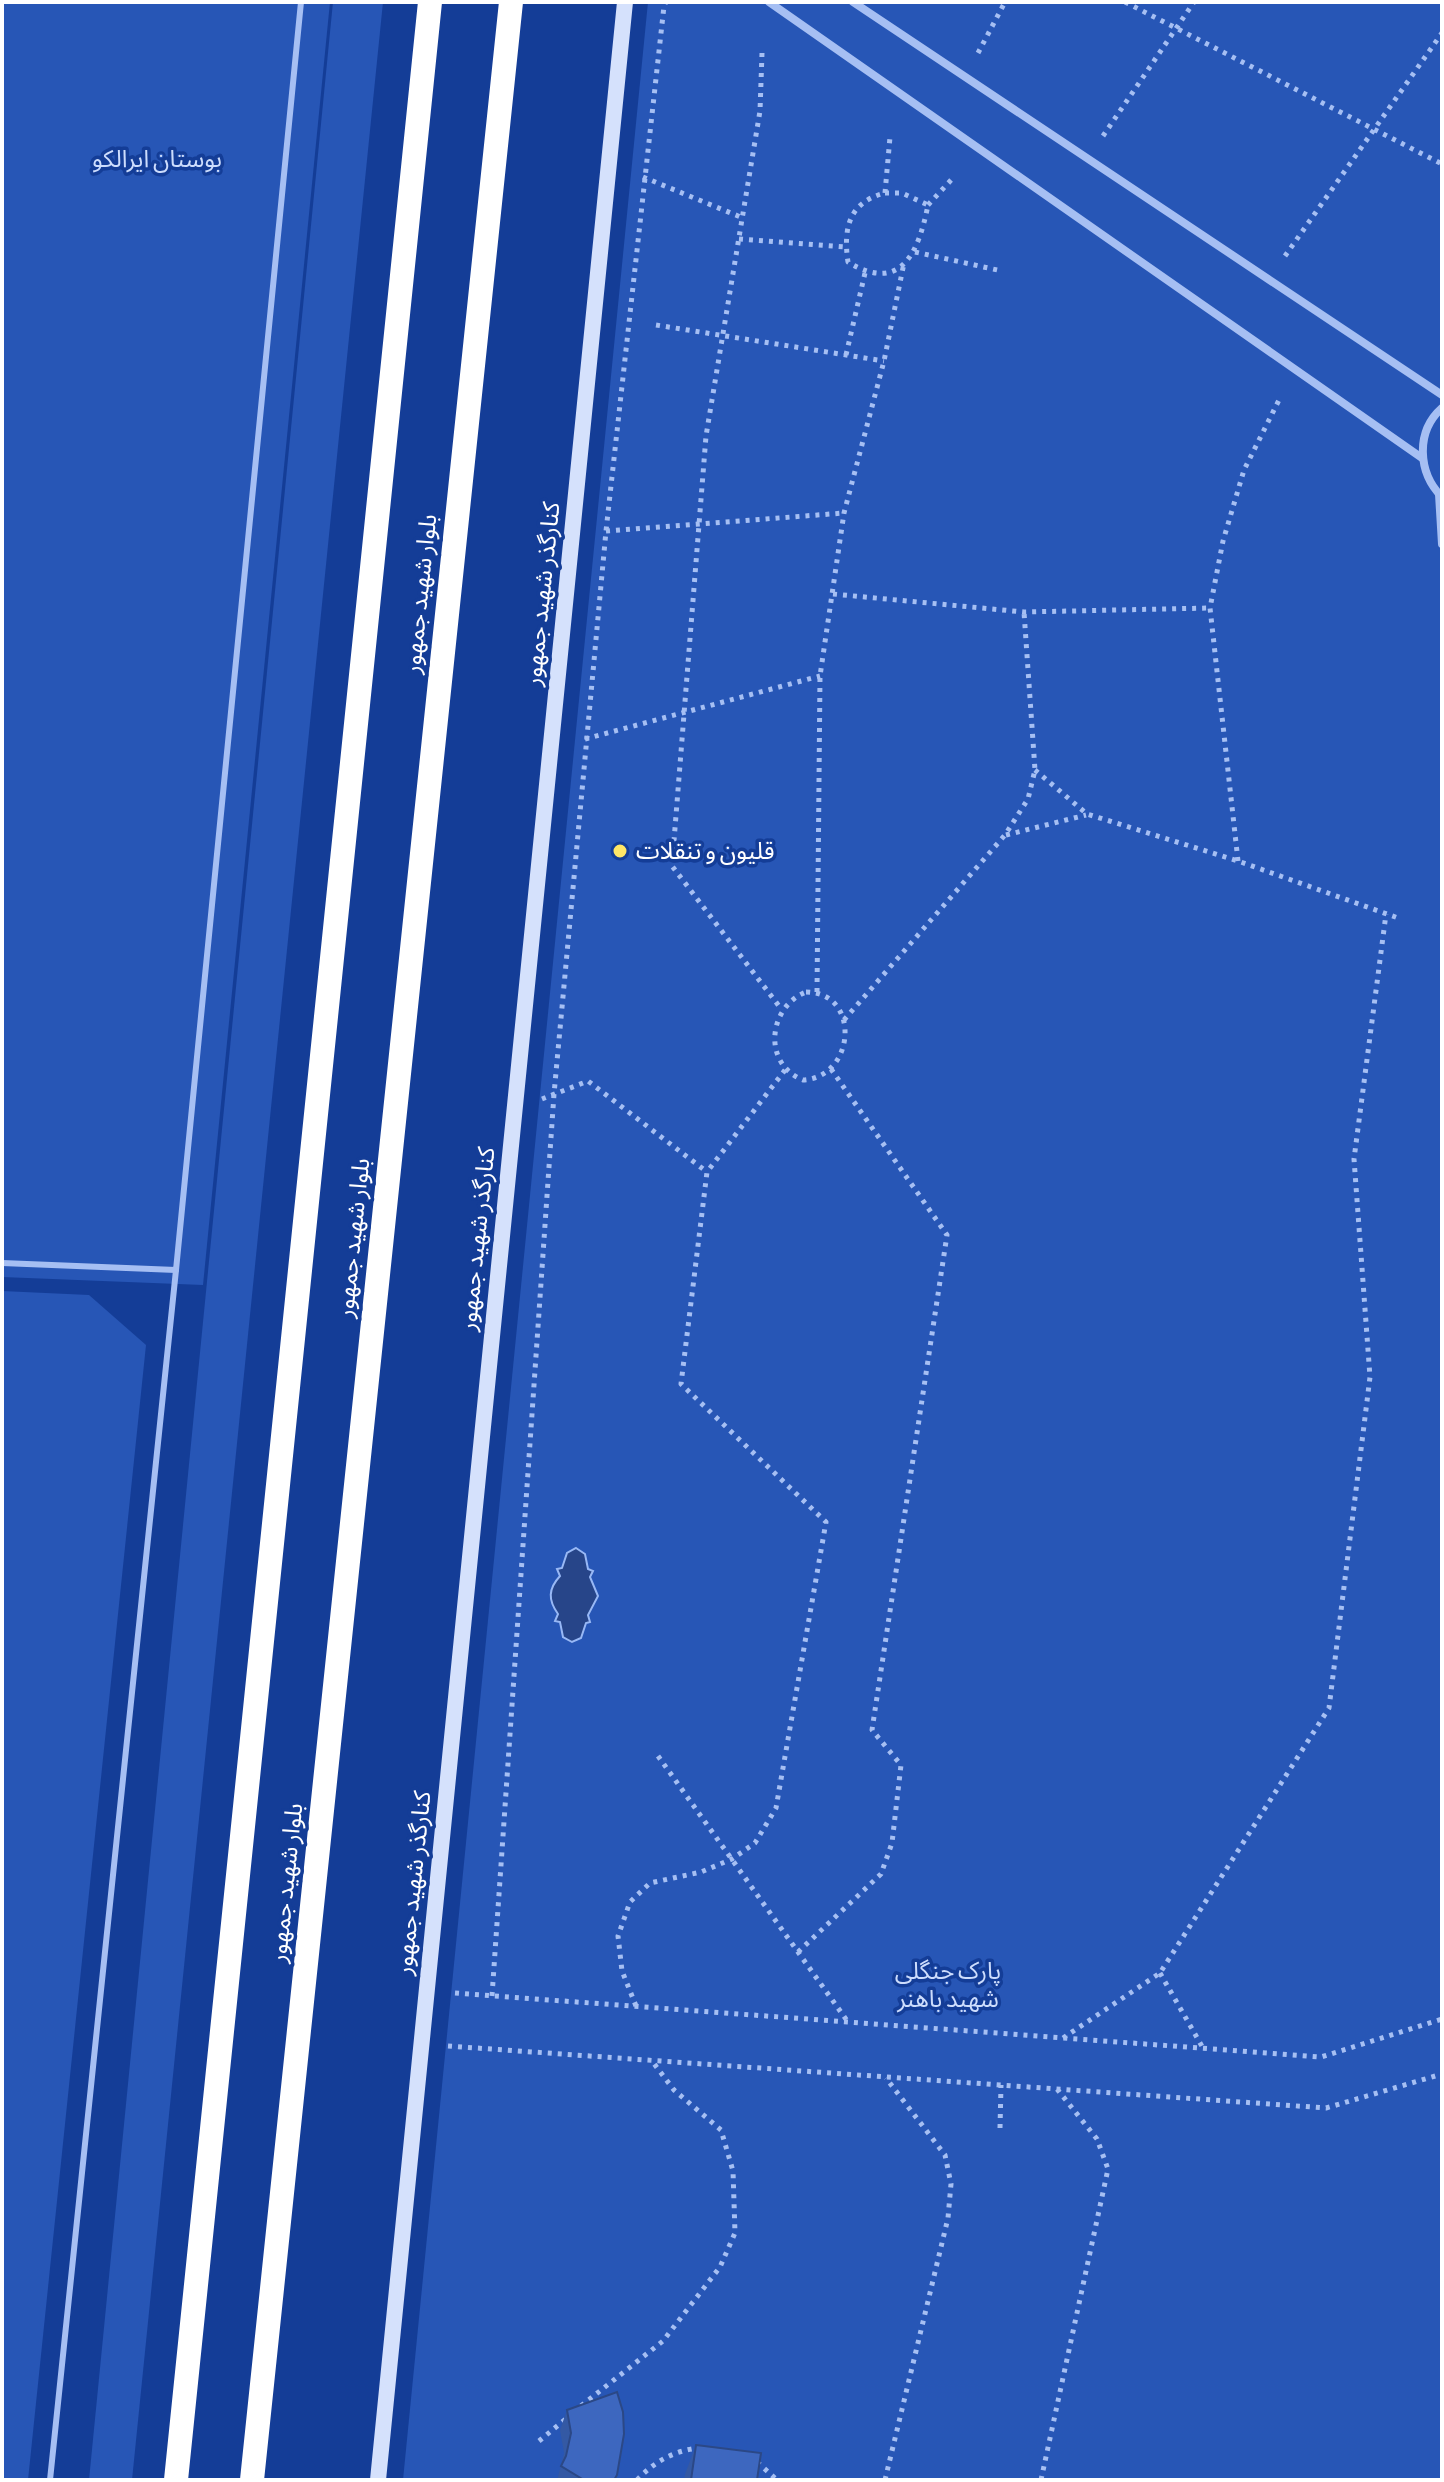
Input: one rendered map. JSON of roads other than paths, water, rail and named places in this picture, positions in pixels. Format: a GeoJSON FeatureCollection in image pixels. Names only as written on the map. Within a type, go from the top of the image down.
{"type":"FeatureCollection","features":[{"type":"Feature","properties":{"kind":"highway","name":"بلوار شهید جمهور"},"geometry":{"type":"LineString","coordinates":[[176,2480],[430,2]]}},
{"type":"Feature","properties":{"kind":"highway","name":"بلوار شهید جمهور"},"geometry":{"type":"LineString","coordinates":[[252,2480],[511,2]]}},
{"type":"Feature","properties":{"kind":"street","name":"کنارگذر شهید جمهور"},"geometry":{"type":"LineString","coordinates":[[378,2480],[625,2]]}},
{"type":"Feature","properties":{"kind":"street"},"geometry":{"type":"LineString","coordinates":[[769,2],[1422,458]]}},
{"type":"Feature","properties":{"kind":"street"},"geometry":{"type":"LineString","coordinates":[[853,2],[1442,395]]}},
{"type":"Feature","properties":{"kind":"street"},"geometry":{"type":"LineString","coordinates":[[1442,408],[1428,426],[1422,458],[1427,478],[1440,496],[1442,544]]}},
{"type":"Feature","properties":{"kind":"lane"},"geometry":{"type":"LineString","coordinates":[[50,2480],[176,1270],[301,2]]}},
{"type":"Feature","properties":{"kind":"lane"},"geometry":{"type":"LineString","coordinates":[[2,1263],[176,1270]]}},
{"type":"Feature","properties":{"kind":"place","name":"قلیون و تنقلات"},"geometry":{"type":"Point","coordinates":[620,851]}},
{"type":"Feature","properties":{"kind":"park label","name":"بوستان ایرالکو"},"geometry":{"type":"Point","coordinates":[157,159]}},
{"type":"Feature","properties":{"kind":"park label","name":"پارک جنگلی شهید باهنر"},"geometry":{"type":"Point","coordinates":[948,1985]}}]}
